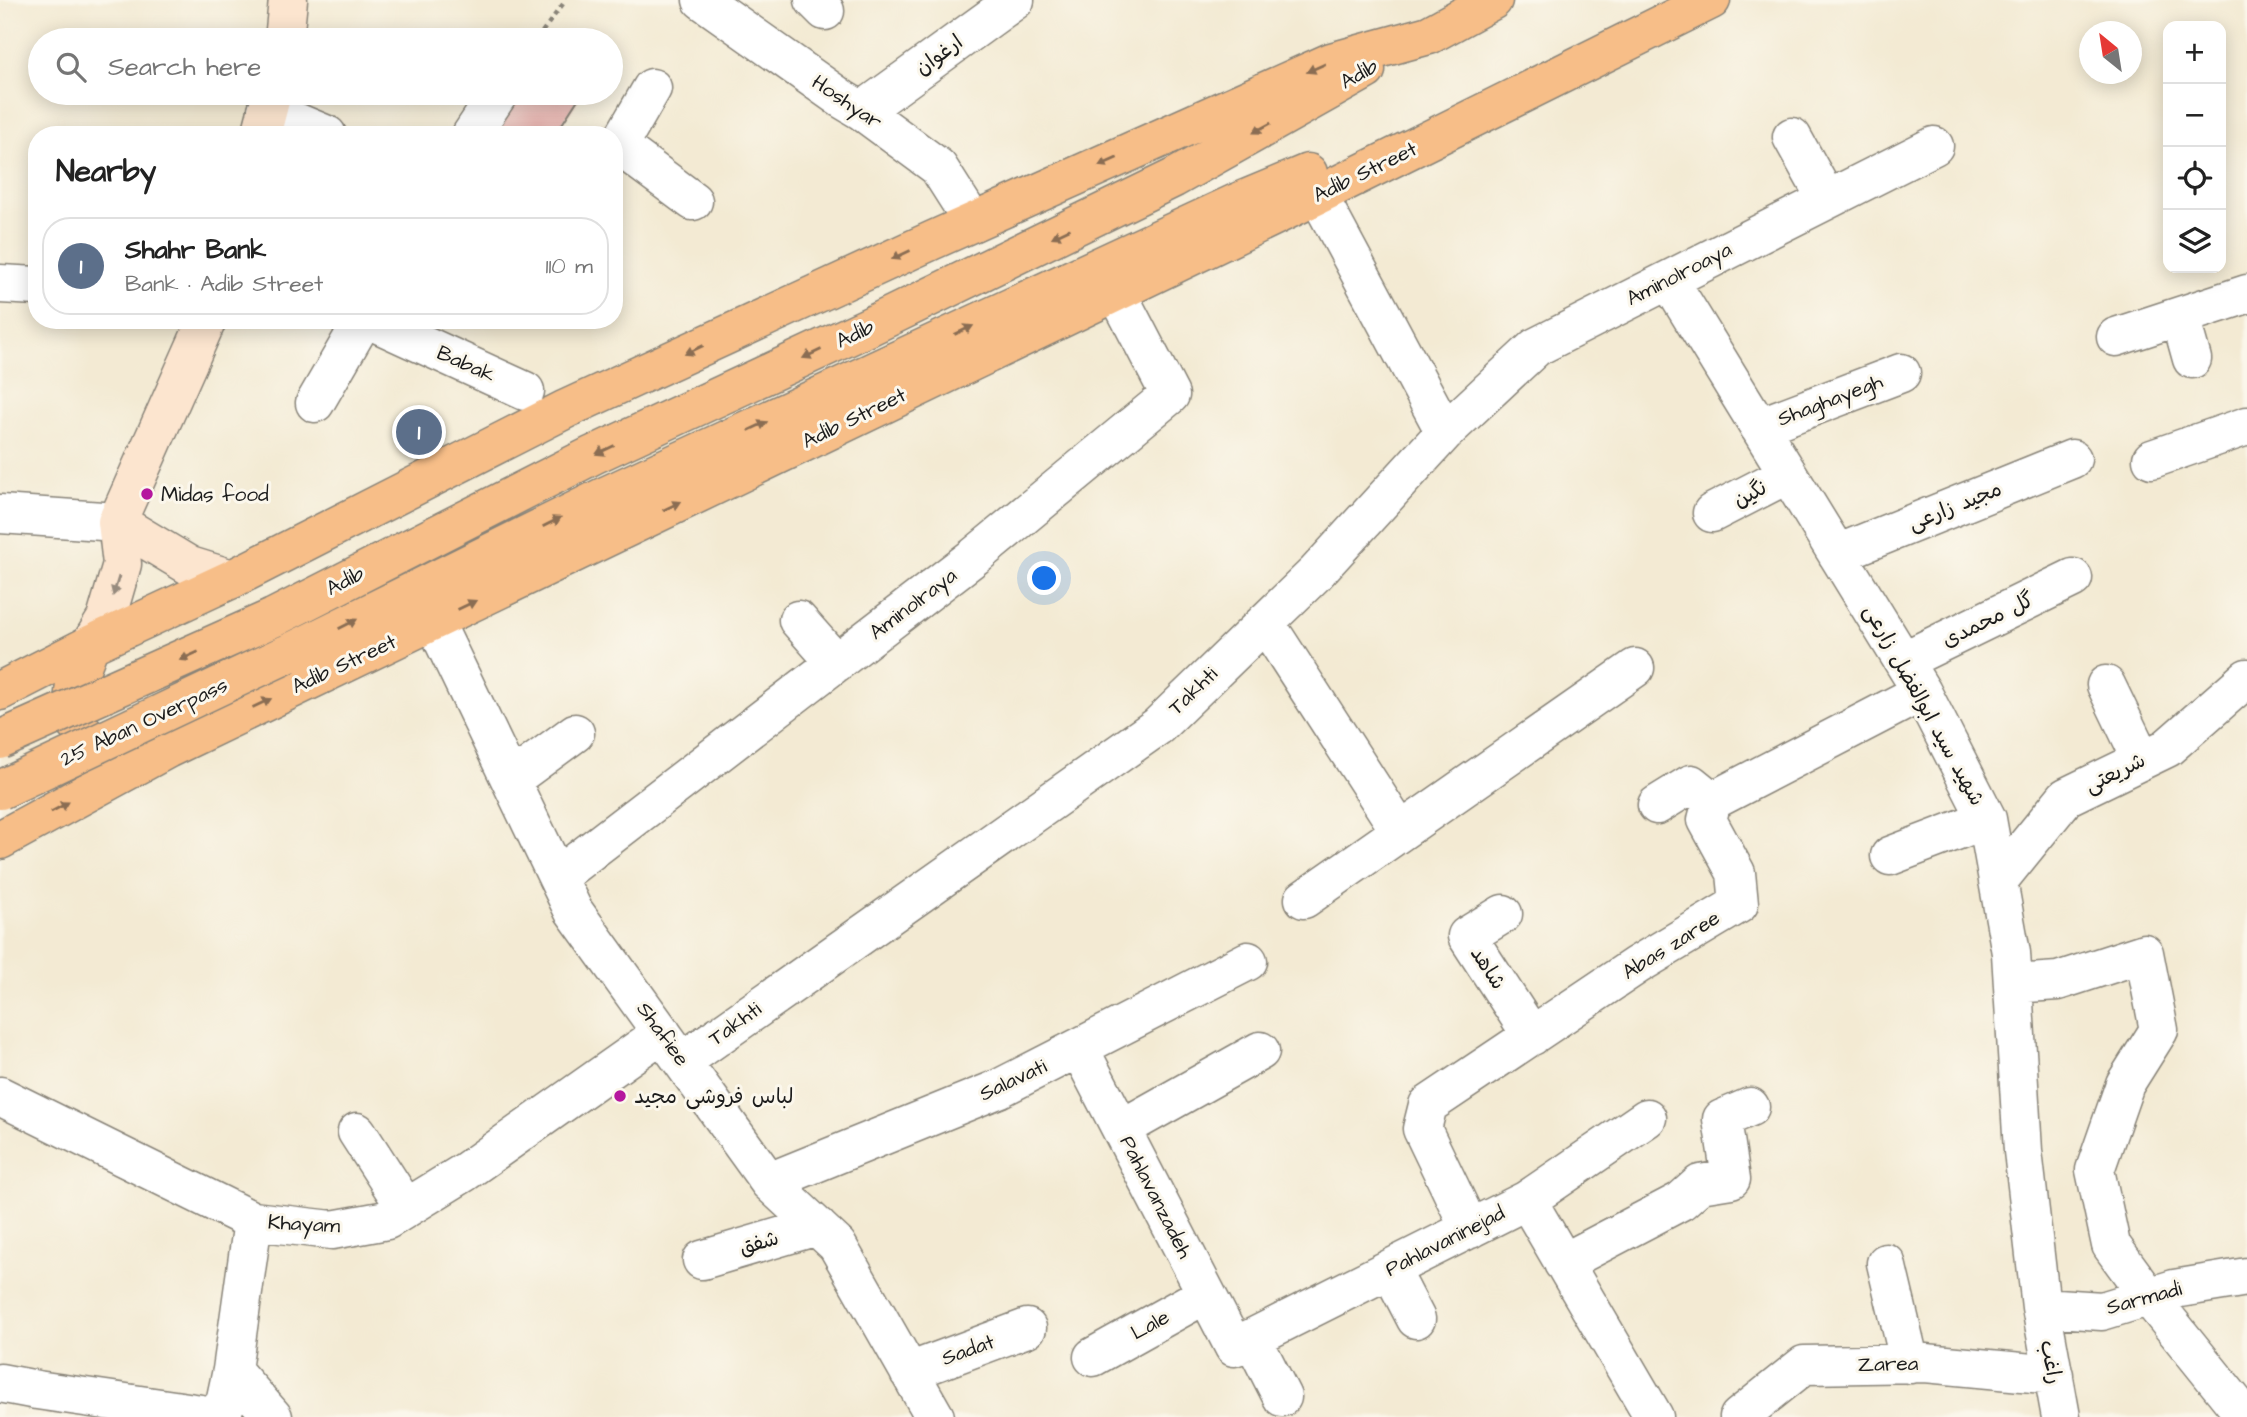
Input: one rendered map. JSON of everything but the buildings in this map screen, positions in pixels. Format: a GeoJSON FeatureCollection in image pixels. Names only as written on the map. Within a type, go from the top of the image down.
{"type":"FeatureCollection","features":[{"type":"Feature","properties":{"kind":"main road"},"geometry":{"type":"LineString","coordinates":[[0,691],[90,645],[232,579],[566,409],[1331,62],[1429,35],[1493,0]]}},
{"type":"Feature","properties":{"kind":"main road","name":"Adib Street"},"geometry":{"type":"LineString","coordinates":[[0,840],[167,749],[1318,195],[1711,0]]}},
{"type":"Feature","properties":{"kind":"main road","name":"25 Aban Overpass"},"geometry":{"type":"LineString","coordinates":[[0,740],[273,618],[593,455],[866,328],[1174,178],[1429,35]]}},
{"type":"Feature","properties":{"kind":"main road","name":"Adib"},"geometry":{"type":"LineString","coordinates":[[287,654],[603,497],[1236,203],[1391,138],[1456,127]]}},
{"type":"Feature","properties":{"kind":"main road"},"geometry":{"type":"LineString","coordinates":[[90,645],[75,684],[71,719],[100,748],[124,756],[167,749]]}},
{"type":"Feature","properties":{"kind":"main road","name":"25 Aban Overpass"},"geometry":{"type":"LineString","coordinates":[[0,790],[287,654]]}},
{"type":"Feature","properties":{"kind":"street"},"geometry":{"type":"LineString","coordinates":[[285,28],[288,0]]}},
{"type":"Feature","properties":{"kind":"street","name":"ارغوان"},"geometry":{"type":"LineString","coordinates":[[862,111],[1015,0]]}},
{"type":"Feature","properties":{"kind":"street","name":"Hoshyar"},"geometry":{"type":"LineString","coordinates":[[712,3],[938,167],[974,222]]}},
{"type":"Feature","properties":{"kind":"street"},"geometry":{"type":"LineString","coordinates":[[623,139],[652,88]]}},
{"type":"Feature","properties":{"kind":"street"},"geometry":{"type":"LineString","coordinates":[[477,126],[491,105]]}},
{"type":"Feature","properties":{"kind":"street"},"geometry":{"type":"LineString","coordinates":[[267,113],[302,126]]}},
{"type":"Feature","properties":{"kind":"street"},"geometry":{"type":"LineString","coordinates":[[1792,137],[1827,200]]}},
{"type":"Feature","properties":{"kind":"street","name":"Aminolroaya"},"geometry":{"type":"LineString","coordinates":[[1445,432],[1536,347],[1934,146]]}},
{"type":"Feature","properties":{"kind":"street"},"geometry":{"type":"LineString","coordinates":[[623,154],[693,201]]}},
{"type":"Feature","properties":{"kind":"street"},"geometry":{"type":"LineString","coordinates":[[1318,195],[1445,432]]}},
{"type":"Feature","properties":{"kind":"street","name":"شهید سید ابوالفضل زارعی"},"geometry":{"type":"LineString","coordinates":[[1669,280],[1912,676],[1987,819],[2011,953],[2023,1151],[2041,1307]]}},
{"type":"Feature","properties":{"kind":"street"},"geometry":{"type":"LineString","coordinates":[[0,284],[28,286]]}},
{"type":"Feature","properties":{"kind":"street","name":"Aminolraya"},"geometry":{"type":"LineString","coordinates":[[557,877],[975,556],[1170,395],[1116,291]]}},
{"type":"Feature","properties":{"kind":"street"},"geometry":{"type":"LineString","coordinates":[[2116,337],[2247,295]]}},
{"type":"Feature","properties":{"kind":"street"},"geometry":{"type":"LineString","coordinates":[[2180,316],[2192,359]]}},
{"type":"Feature","properties":{"kind":"street"},"geometry":{"type":"LineString","coordinates":[[90,645],[106,619],[122,564],[117,522],[203,329]]}},
{"type":"Feature","properties":{"kind":"street"},"geometry":{"type":"LineString","coordinates":[[315,403],[358,329]]}},
{"type":"Feature","properties":{"kind":"street","name":"Babak"},"geometry":{"type":"LineString","coordinates":[[390,329],[525,391]]}},
{"type":"Feature","properties":{"kind":"street","name":"Shaghayegh"},"geometry":{"type":"LineString","coordinates":[[1759,427],[1901,373]]}},
{"type":"Feature","properties":{"kind":"street"},"geometry":{"type":"LineString","coordinates":[[2152,459],[2247,426]]}},
{"type":"Feature","properties":{"kind":"street","name":"Takhti"},"geometry":{"type":"LineString","coordinates":[[673,1047],[1158,726],[1315,574],[1445,432]]}},
{"type":"Feature","properties":{"kind":"street","name":"مجید زارعی"},"geometry":{"type":"LineString","coordinates":[[1838,554],[2072,459]]}},
{"type":"Feature","properties":{"kind":"street","name":"نگین"},"geometry":{"type":"LineString","coordinates":[[1712,513],[1788,474]]}},
{"type":"Feature","properties":{"kind":"street"},"geometry":{"type":"LineString","coordinates":[[0,514],[117,522],[190,566],[232,579]]}},
{"type":"Feature","properties":{"kind":"street","name":"گل محمدی"},"geometry":{"type":"LineString","coordinates":[[1912,676],[2073,578]]}},
{"type":"Feature","properties":{"kind":"street"},"geometry":{"type":"LineString","coordinates":[[797,620],[836,663]]}},
{"type":"Feature","properties":{"kind":"street","name":"Shafiee"},"geometry":{"type":"LineString","coordinates":[[434,621],[573,910],[769,1182],[838,1245],[935,1417]]}},
{"type":"Feature","properties":{"kind":"street"},"geometry":{"type":"LineString","coordinates":[[1265,622],[1400,831]]}},
{"type":"Feature","properties":{"kind":"street"},"geometry":{"type":"LineString","coordinates":[[1304,899],[1635,668]]}},
{"type":"Feature","properties":{"kind":"street"},"geometry":{"type":"LineString","coordinates":[[1657,805],[1691,784],[1713,801],[1912,676]]}},
{"type":"Feature","properties":{"kind":"street","name":"شریعتی"},"geometry":{"type":"LineString","coordinates":[[1998,881],[2066,797],[2166,748],[2247,678]]}},
{"type":"Feature","properties":{"kind":"street"},"geometry":{"type":"LineString","coordinates":[[2106,685],[2142,760]]}},
{"type":"Feature","properties":{"kind":"street"},"geometry":{"type":"LineString","coordinates":[[510,780],[575,733]]}},
{"type":"Feature","properties":{"kind":"street","name":"Abas zaree"},"geometry":{"type":"LineString","coordinates":[[1469,1228],[1422,1129],[1427,1105],[1637,965],[1740,904],[1736,873],[1707,820],[1713,801]]}},
{"type":"Feature","properties":{"kind":"street"},"geometry":{"type":"LineString","coordinates":[[1890,856],[1987,819]]}},
{"type":"Feature","properties":{"kind":"street","name":"شاهد"},"geometry":{"type":"LineString","coordinates":[[1503,914],[1467,936],[1532,1036]]}},
{"type":"Feature","properties":{"kind":"street"},"geometry":{"type":"LineString","coordinates":[[2013,984],[2058,981],[2144,953],[2159,1030],[2125,1084],[2095,1170],[2111,1245],[2149,1297],[2241,1411]]}},
{"type":"Feature","properties":{"kind":"street","name":"Salavati"},"geometry":{"type":"LineString","coordinates":[[769,1182],[998,1089],[1248,961]]}},
{"type":"Feature","properties":{"kind":"street","name":"Khayam"},"geometry":{"type":"LineString","coordinates":[[0,1096],[253,1221],[332,1230],[387,1220],[673,1047]]}},
{"type":"Feature","properties":{"kind":"street","name":"Pahlavanzadeh"},"geometry":{"type":"LineString","coordinates":[[1079,1048],[1206,1294],[1282,1397]]}},
{"type":"Feature","properties":{"kind":"street"},"geometry":{"type":"LineString","coordinates":[[1121,1129],[1261,1051]]}},
{"type":"Feature","properties":{"kind":"street"},"geometry":{"type":"LineString","coordinates":[[1563,1263],[1681,1201],[1700,1184],[1731,1179],[1722,1119],[1749,1107]]}},
{"type":"Feature","properties":{"kind":"street","name":"Pahlavaninejad"},"geometry":{"type":"LineString","coordinates":[[1243,1343],[1527,1200],[1647,1118]]}},
{"type":"Feature","properties":{"kind":"street"},"geometry":{"type":"LineString","coordinates":[[357,1132],[406,1208]]}},
{"type":"Feature","properties":{"kind":"street"},"geometry":{"type":"LineString","coordinates":[[1527,1200],[1654,1417]]}},
{"type":"Feature","properties":{"kind":"street"},"geometry":{"type":"LineString","coordinates":[[0,1383],[222,1416],[232,1370],[253,1221]]}},
{"type":"Feature","properties":{"kind":"street","name":"شفق"},"geometry":{"type":"LineString","coordinates":[[702,1260],[817,1226]]}},
{"type":"Feature","properties":{"kind":"street"},"geometry":{"type":"LineString","coordinates":[[1886,1263],[1910,1364]]}},
{"type":"Feature","properties":{"kind":"street"},"geometry":{"type":"LineString","coordinates":[[1390,1269],[1416,1319]]}},
{"type":"Feature","properties":{"kind":"street","name":"Sarmadi"},"geometry":{"type":"LineString","coordinates":[[2041,1307],[2102,1311],[2174,1289],[2247,1277]]}},
{"type":"Feature","properties":{"kind":"street","name":"Lale"},"geometry":{"type":"LineString","coordinates":[[1093,1357],[1206,1294]]}},
{"type":"Feature","properties":{"kind":"street","name":"راغب"},"geometry":{"type":"LineString","coordinates":[[2041,1307],[2061,1417]]}},
{"type":"Feature","properties":{"kind":"street","name":"Sadat"},"geometry":{"type":"LineString","coordinates":[[909,1372],[1027,1328]]}},
{"type":"Feature","properties":{"kind":"street","name":"Zarea"},"geometry":{"type":"LineString","coordinates":[[1739,1417],[1804,1365],[1910,1364],[2054,1375]]}},
{"type":"Feature","properties":{"kind":"street"},"geometry":{"type":"LineString","coordinates":[[232,1370],[273,1417]]}},
{"type":"Feature","properties":{"kind":"path"},"geometry":{"type":"LineString","coordinates":[[545,28],[566,0]]}},
{"type":"Feature","properties":{"kind":"place","name":"Shahr Bank"},"geometry":{"type":"Point","coordinates":[419,432]}},
{"type":"Feature","properties":{"kind":"place","name":"Midas food"},"geometry":{"type":"Point","coordinates":[147,494]}},
{"type":"Feature","properties":{"kind":"place","name":"لباس فروشی مجید"},"geometry":{"type":"Point","coordinates":[620,1096]}}]}
